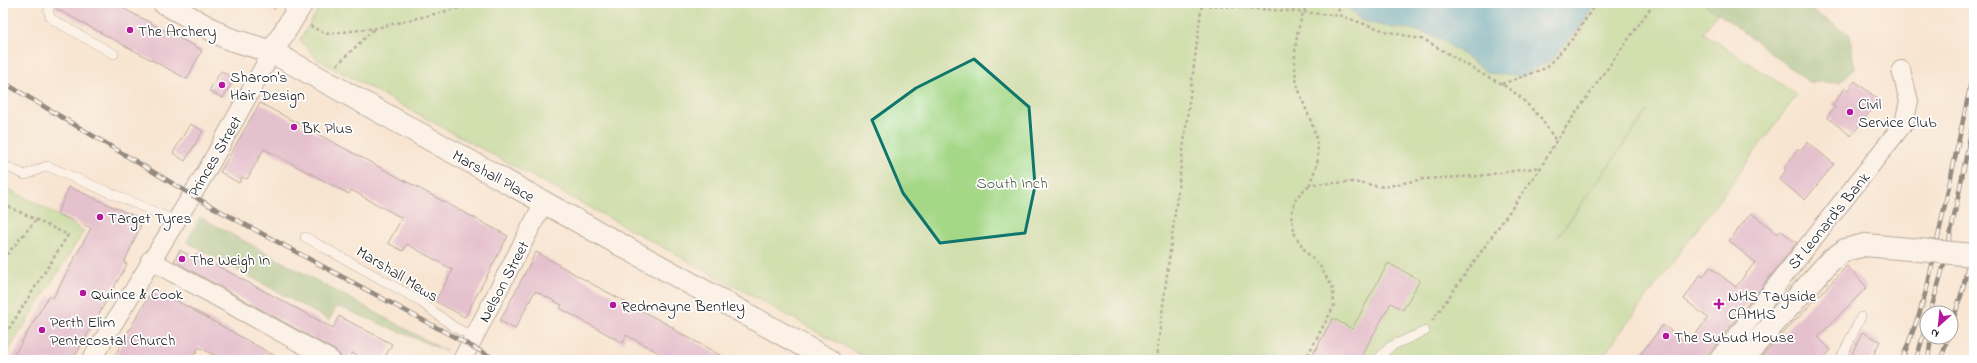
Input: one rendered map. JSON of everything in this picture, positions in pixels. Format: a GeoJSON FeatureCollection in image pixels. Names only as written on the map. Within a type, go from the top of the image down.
{"type":"FeatureCollection","features":[{"type":"Feature","properties":{"kind":"main road","name":"Marshall Place"},"geometry":{"type":"LineString","coordinates":[[164,3],[227,38],[272,52],[823,358]]}},
{"type":"Feature","properties":{"kind":"main road"},"geometry":{"type":"LineString","coordinates":[[272,52],[297,10]]}},
{"type":"Feature","properties":{"kind":"main road","name":"St Leonard's Bank"},"geometry":{"type":"LineString","coordinates":[[1741,360],[1830,261],[1845,250],[1865,245],[1974,256]]}},
{"type":"Feature","properties":{"kind":"street","name":"Princes Street"},"geometry":{"type":"LineString","coordinates":[[90,360],[213,159],[272,52]]}},
{"type":"Feature","properties":{"kind":"street","name":"St Leonard's Bank"},"geometry":{"type":"LineString","coordinates":[[1718,360],[1812,237],[1904,123],[1909,101],[1901,70]]}},
{"type":"Feature","properties":{"kind":"street","name":"Nelson Street"},"geometry":{"type":"LineString","coordinates":[[462,360],[544,202]]}},
{"type":"Feature","properties":{"kind":"street"},"geometry":{"type":"LineString","coordinates":[[150,260],[330,360]]}},
{"type":"Feature","properties":{"kind":"lane"},"geometry":{"type":"LineString","coordinates":[[51,3],[48,10],[49,16],[53,20],[114,54]]}},
{"type":"Feature","properties":{"kind":"lane"},"geometry":{"type":"LineString","coordinates":[[3,165],[25,174],[47,166],[176,221]]}},
{"type":"Feature","properties":{"kind":"lane","name":"Marshall Mews"},"geometry":{"type":"LineString","coordinates":[[305,237],[417,300],[454,326],[474,337]]}},
{"type":"Feature","properties":{"kind":"lane"},"geometry":{"type":"LineString","coordinates":[[1840,360],[1861,317]]}},
{"type":"Feature","properties":{"kind":"lane"},"geometry":{"type":"LineString","coordinates":[[1377,360],[1391,346],[1425,331]]}},
{"type":"Feature","properties":{"kind":"path"},"geometry":{"type":"LineString","coordinates":[[297,10],[326,34],[376,28],[480,3]]}},
{"type":"Feature","properties":{"kind":"path"},"geometry":{"type":"LineString","coordinates":[[1305,360],[1334,306],[1333,289],[1320,266],[1306,252],[1295,235],[1291,214],[1296,198],[1310,184],[1317,163],[1317,142],[1312,121],[1298,86],[1294,62],[1303,12],[1308,3]]}},
{"type":"Feature","properties":{"kind":"path"},"geometry":{"type":"LineString","coordinates":[[1336,3],[1341,16]]}},
{"type":"Feature","properties":{"kind":"path"},"geometry":{"type":"LineString","coordinates":[[1585,3],[1593,8]]}},
{"type":"Feature","properties":{"kind":"path"},"geometry":{"type":"LineString","coordinates":[[1502,84],[1546,68],[1574,38],[1596,3]]}},
{"type":"Feature","properties":{"kind":"path"},"geometry":{"type":"LineString","coordinates":[[1425,331],[1541,167],[1556,141],[1654,3]]}},
{"type":"Feature","properties":{"kind":"path"},"geometry":{"type":"LineString","coordinates":[[1156,360],[1202,4],[1341,16],[1385,31],[1425,40],[1502,84],[1519,96],[1541,118],[1556,141]]}},
{"type":"Feature","properties":{"kind":"path"},"geometry":{"type":"LineString","coordinates":[[322,80],[376,28]]}},
{"type":"Feature","properties":{"kind":"path"},"geometry":{"type":"LineString","coordinates":[[1310,184],[1352,182],[1384,186],[1423,179],[1479,176],[1541,167]]}},
{"type":"Feature","properties":{"kind":"path"},"geometry":{"type":"LineString","coordinates":[[3,204],[68,234],[3,338]]}},
{"type":"Feature","properties":{"kind":"path"},"geometry":{"type":"LineString","coordinates":[[3,259],[36,220]]}},
{"type":"Feature","properties":{"kind":"highlighted area"},"geometry":{"type":"Polygon","coordinates":[[[974,59],[1029,107],[1035,186],[1025,233],[940,243],[903,193],[872,120],[916,88],[974,59]]]}},
{"type":"Feature","properties":{"kind":"green space","name":"South Inch"},"geometry":{"type":"Polygon","coordinates":[[[322,3],[1724,3],[1703,33],[1797,95],[1600,360],[870,360],[317,59],[300,40],[322,3]],[[1647,111],[1557,238],[1648,111],[1647,111]]]}},
{"type":"Feature","properties":{"kind":"green space"},"geometry":{"type":"Polygon","coordinates":[[[1702,3],[1800,3],[1850,35],[1854,69],[1839,83],[1809,82],[1728,20],[1702,3]]]}},
{"type":"Feature","properties":{"kind":"green space"},"geometry":{"type":"Polygon","coordinates":[[[3,187],[36,203],[84,231],[3,359],[3,187]]]}},
{"type":"Feature","properties":{"kind":"green space"},"geometry":{"type":"Polygon","coordinates":[[[200,217],[446,351],[337,306],[329,320],[187,242],[200,217]]]}},
{"type":"Feature","properties":{"kind":"water"},"geometry":{"type":"Polygon","coordinates":[[[1343,3],[1596,3],[1578,30],[1552,59],[1524,76],[1489,73],[1441,39],[1412,29],[1392,28],[1360,20],[1343,3]]]}},
{"type":"Feature","properties":{"kind":"building","name":"The Archery"},"geometry":{"type":"Polygon","coordinates":[[[57,3],[113,3],[202,50],[187,79],[55,8],[57,3]]]}},
{"type":"Feature","properties":{"kind":"building","name":"Sharon's Hair Design"},"geometry":{"type":"Polygon","coordinates":[[[221,71],[234,79],[223,98],[209,91],[221,71]]]}},
{"type":"Feature","properties":{"kind":"building","name":"Civil Service Club"},"geometry":{"type":"Polygon","coordinates":[[[1855,81],[1879,100],[1851,136],[1827,117],[1835,107],[1832,105],[1845,88],[1848,90],[1855,81]]]}},
{"type":"Feature","properties":{"kind":"building"},"geometry":{"type":"Polygon","coordinates":[[[260,103],[508,236],[465,317],[435,301],[453,270],[407,244],[403,251],[388,243],[402,218],[351,190],[349,194],[264,149],[247,179],[242,177],[239,183],[220,172],[260,103]]]}},
{"type":"Feature","properties":{"kind":"building"},"geometry":{"type":"Polygon","coordinates":[[[190,124],[203,131],[185,161],[173,153],[190,124]]]}},
{"type":"Feature","properties":{"kind":"building"},"geometry":{"type":"Polygon","coordinates":[[[1807,142],[1834,164],[1805,200],[1779,179],[1786,170],[1784,168],[1798,149],[1800,151],[1807,142]]]}},
{"type":"Feature","properties":{"kind":"building"},"geometry":{"type":"Polygon","coordinates":[[[69,187],[143,220],[124,263],[127,264],[73,360],[11,360],[49,296],[53,298],[91,228],[57,214],[69,187]]]}},
{"type":"Feature","properties":{"kind":"building"},"geometry":{"type":"Polygon","coordinates":[[[1751,213],[1778,234],[1780,230],[1797,243],[1705,358],[1707,360],[1636,360],[1663,325],[1688,344],[1708,318],[1684,299],[1700,275],[1703,277],[1710,267],[1736,287],[1755,262],[1729,241],[1751,213]]]}},
{"type":"Feature","properties":{"kind":"building"},"geometry":{"type":"Polygon","coordinates":[[[180,250],[194,258],[195,254],[333,328],[339,316],[392,344],[383,360],[366,360],[352,353],[347,360],[341,357],[336,351],[174,261],[180,250]]]}},
{"type":"Feature","properties":{"kind":"building"},"geometry":{"type":"Polygon","coordinates":[[[536,252],[729,360],[672,360],[626,335],[623,343],[560,308],[562,305],[535,291],[515,329],[500,321],[536,252]]]}},
{"type":"Feature","properties":{"kind":"building"},"geometry":{"type":"Polygon","coordinates":[[[1388,263],[1420,280],[1403,310],[1391,303],[1359,360],[1323,360],[1313,354],[1333,318],[1352,329],[1388,263]]]}},
{"type":"Feature","properties":{"kind":"building"},"geometry":{"type":"Polygon","coordinates":[[[1847,266],[1867,287],[1818,337],[1831,350],[1822,360],[1758,360],[1847,266]]]}},
{"type":"Feature","properties":{"kind":"building"},"geometry":{"type":"Polygon","coordinates":[[[153,289],[282,360],[223,360],[199,347],[192,360],[112,360],[153,289]]]}},
{"type":"Feature","properties":{"kind":"building"},"geometry":{"type":"Polygon","coordinates":[[[1862,332],[1880,341],[1871,360],[1849,360],[1862,332]]]}},
{"type":"Feature","properties":{"kind":"railway"},"geometry":{"type":"LineString","coordinates":[[1902,360],[1919,315],[1928,284],[1974,69]]}},
{"type":"Feature","properties":{"kind":"railway"},"geometry":{"type":"LineString","coordinates":[[3,82],[207,204],[497,360]]}},
{"type":"Feature","properties":{"kind":"railway"},"geometry":{"type":"LineString","coordinates":[[1932,305],[1945,261],[1974,118]]}},
{"type":"Feature","properties":{"kind":"railway"},"geometry":{"type":"LineString","coordinates":[[1958,305],[1963,289],[1974,235]]}},
{"type":"Feature","properties":{"kind":"railway"},"geometry":{"type":"LineString","coordinates":[[1916,360],[1920,345]]}},
{"type":"Feature","properties":{"kind":"railway"},"geometry":{"type":"LineString","coordinates":[[1928,360],[1930,345]]}},
{"type":"Feature","properties":{"kind":"railway"},"geometry":{"type":"LineString","coordinates":[[1941,360],[1946,345]]}},
{"type":"Feature","properties":{"kind":"place","name":"The Archery"},"geometry":{"type":"Point","coordinates":[130,30]}},
{"type":"Feature","properties":{"kind":"place","name":"Sharon's Hair Design"},"geometry":{"type":"Point","coordinates":[222,85]}},
{"type":"Feature","properties":{"kind":"place","name":"Civil Service Club"},"geometry":{"type":"Point","coordinates":[1850,112]}},
{"type":"Feature","properties":{"kind":"place","name":"BK Plus"},"geometry":{"type":"Point","coordinates":[294,127]}},
{"type":"Feature","properties":{"kind":"place","name":"Target Tyres"},"geometry":{"type":"Point","coordinates":[100,217]}},
{"type":"Feature","properties":{"kind":"place","name":"The Weigh In"},"geometry":{"type":"Point","coordinates":[182,259]}},
{"type":"Feature","properties":{"kind":"place","name":"Quince & Cook"},"geometry":{"type":"Point","coordinates":[83,293]}},
{"type":"Feature","properties":{"kind":"place","name":"NHS Tayside CAMHS"},"geometry":{"type":"Point","coordinates":[1719,304]}},
{"type":"Feature","properties":{"kind":"place","name":"Redmayne Bentley"},"geometry":{"type":"Point","coordinates":[613,305]}},
{"type":"Feature","properties":{"kind":"place","name":"Perth Elim Pentecostal Church"},"geometry":{"type":"Point","coordinates":[42,330]}},
{"type":"Feature","properties":{"kind":"place","name":"The Subud House"},"geometry":{"type":"Point","coordinates":[1666,336]}}]}
